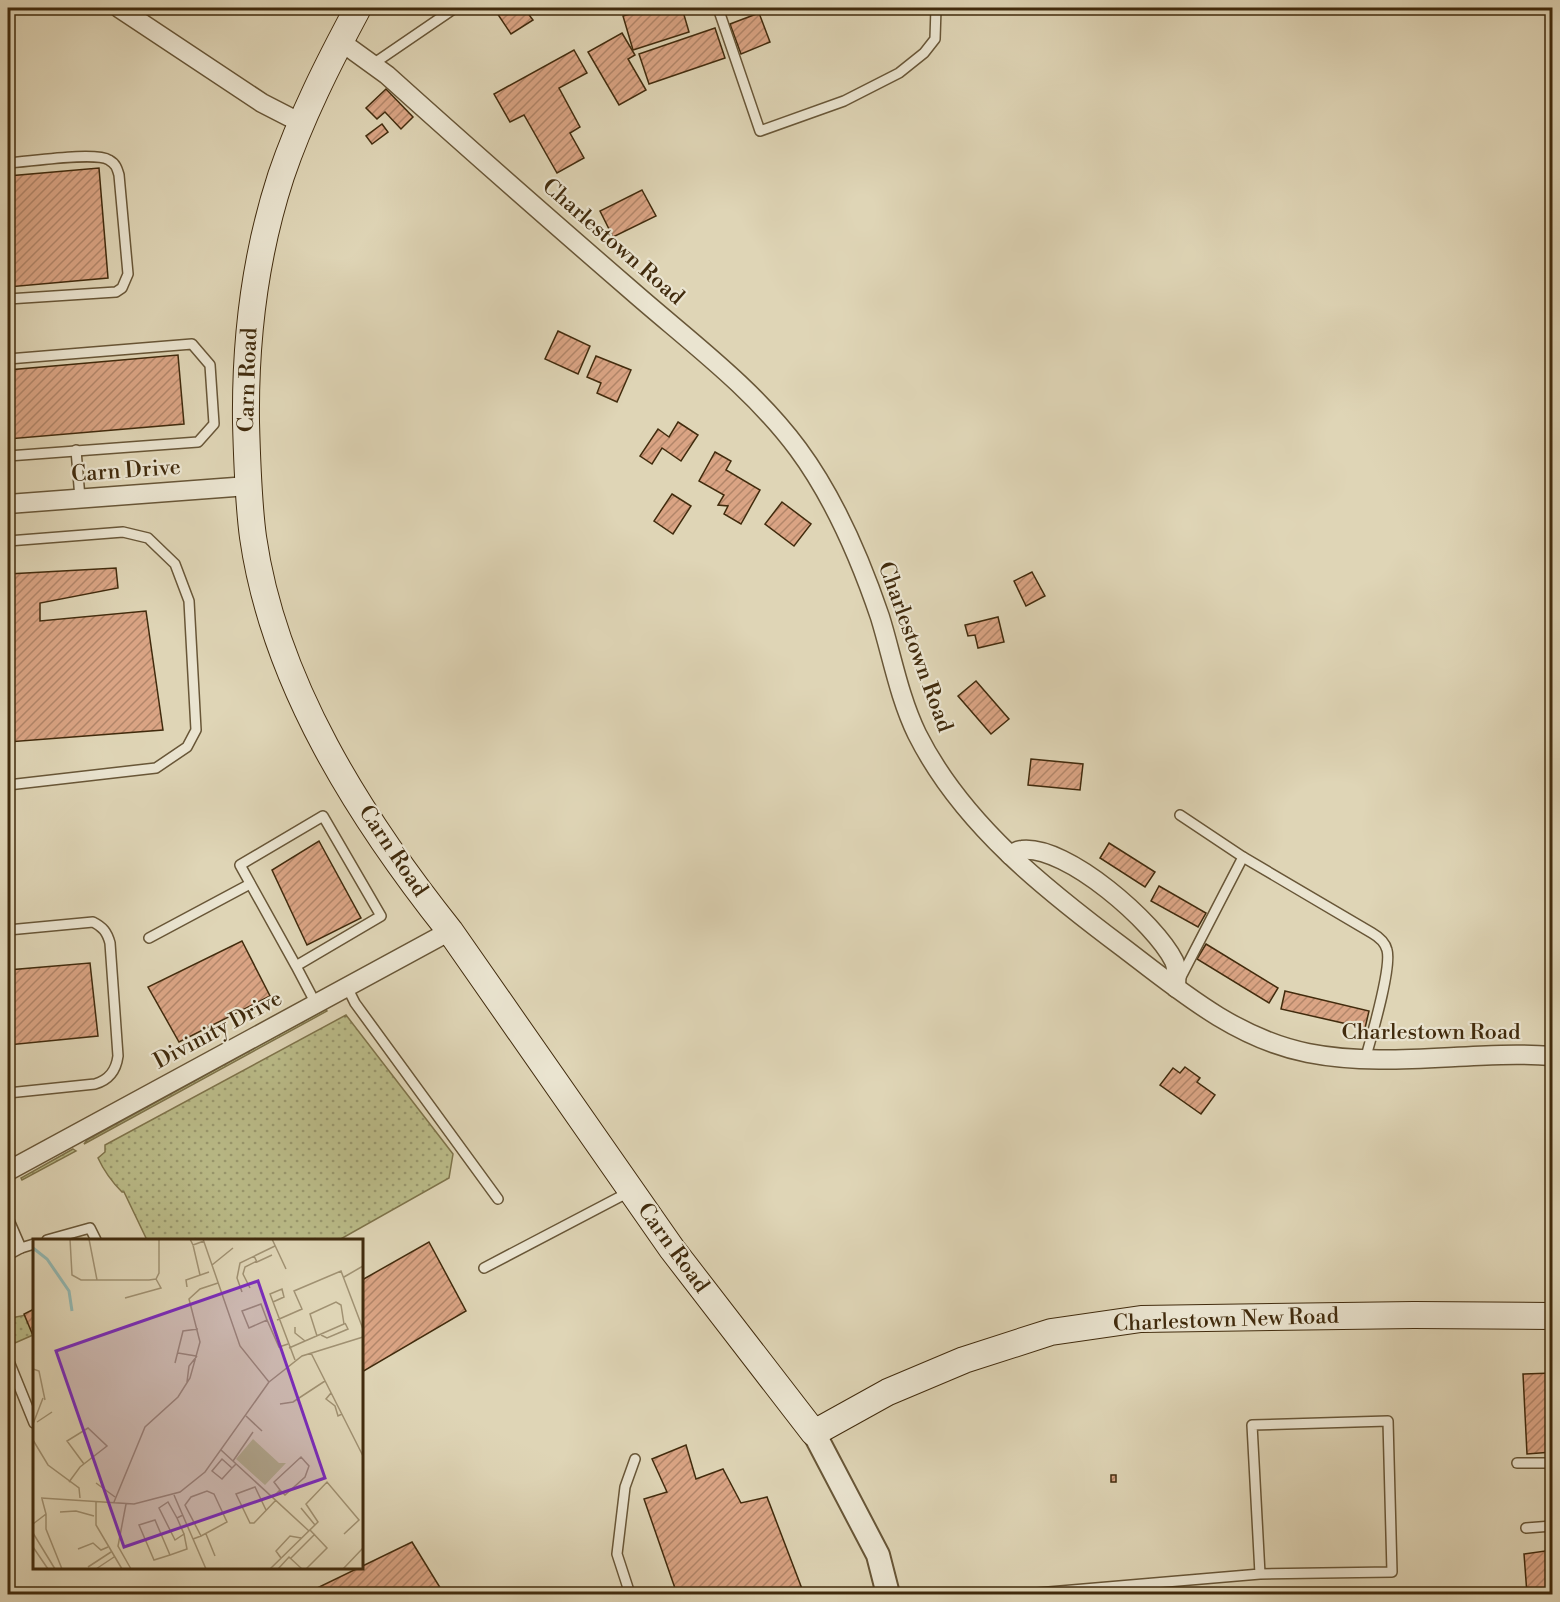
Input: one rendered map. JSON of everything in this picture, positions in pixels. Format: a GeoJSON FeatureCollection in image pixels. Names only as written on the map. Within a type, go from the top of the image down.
{"type":"FeatureCollection","features":[{"type":"Feature","properties":{"kind":"main road","name":"Carn Road"},"geometry":{"type":"LineString","coordinates":[[358,8],[301,123],[279,185],[252,292],[246,388],[248,486],[253,538],[266,599],[283,650],[301,693],[339,770],[412,882],[450,931],[672,1249],[814,1433]]}},
{"type":"Feature","properties":{"kind":"main road","name":"Charlestown New Road"},"geometry":{"type":"LineString","coordinates":[[814,1433],[888,1392],[964,1360],[1051,1332],[1141,1319],[1552,1316]]}},
{"type":"Feature","properties":{"kind":"street"},"geometry":{"type":"LineString","coordinates":[[119,8],[262,103],[301,123]]}},
{"type":"Feature","properties":{"kind":"street","name":"Charlestown Road"},"geometry":{"type":"LineString","coordinates":[[340,41],[373,64],[740,385],[796,446],[832,502],[851,542],[880,620],[905,706],[928,754],[963,803],[1010,855],[1041,884],[1176,988],[1234,1025],[1268,1041],[1309,1053],[1365,1060],[1510,1055],[1552,1056]]}},
{"type":"Feature","properties":{"kind":"street","name":"Carn Drive"},"geometry":{"type":"LineString","coordinates":[[8,504],[248,486]]}},
{"type":"Feature","properties":{"kind":"street"},"geometry":{"type":"LineString","coordinates":[[1010,855],[1021,850],[1052,856],[1094,879],[1128,905],[1166,948],[1177,970],[1176,988]]}},
{"type":"Feature","properties":{"kind":"street","name":"Divinity Drive"},"geometry":{"type":"LineString","coordinates":[[8,1171],[450,931]]}},
{"type":"Feature","properties":{"kind":"street","name":"Carn Road"},"geometry":{"type":"LineString","coordinates":[[814,1433],[878,1555],[888,1594]]}},
{"type":"Feature","properties":{"kind":"lane"},"geometry":{"type":"LineString","coordinates":[[373,64],[455,8]]}},
{"type":"Feature","properties":{"kind":"lane"},"geometry":{"type":"LineString","coordinates":[[718,8],[760,131],[844,101],[899,73],[924,53],[935,39],[936,8]]}},
{"type":"Feature","properties":{"kind":"lane"},"geometry":{"type":"LineString","coordinates":[[8,163],[96,156],[111,161],[116,166],[119,175],[128,274],[122,288],[116,292],[8,299]]}},
{"type":"Feature","properties":{"kind":"lane"},"geometry":{"type":"LineString","coordinates":[[8,359],[192,344],[210,364],[214,424],[198,442],[8,456]]}},
{"type":"Feature","properties":{"kind":"lane"},"geometry":{"type":"LineString","coordinates":[[76,450],[80,498]]}},
{"type":"Feature","properties":{"kind":"lane"},"geometry":{"type":"LineString","coordinates":[[8,541],[123,532],[148,538],[175,564],[189,601],[196,730],[187,747],[156,768],[8,785]]}},
{"type":"Feature","properties":{"kind":"lane"},"geometry":{"type":"LineString","coordinates":[[1180,815],[1243,857],[1380,938],[1386,945],[1388,961],[1365,1060]]}},
{"type":"Feature","properties":{"kind":"lane"},"geometry":{"type":"LineString","coordinates":[[296,966],[381,916],[323,816],[240,865],[316,1004]]}},
{"type":"Feature","properties":{"kind":"lane"},"geometry":{"type":"LineString","coordinates":[[1176,988],[1243,857]]}},
{"type":"Feature","properties":{"kind":"lane"},"geometry":{"type":"LineString","coordinates":[[149,938],[250,884]]}},
{"type":"Feature","properties":{"kind":"lane"},"geometry":{"type":"LineString","coordinates":[[8,930],[93,922],[103,928],[110,943],[118,1056],[114,1071],[104,1082],[8,1093]]}},
{"type":"Feature","properties":{"kind":"lane"},"geometry":{"type":"LineString","coordinates":[[347,987],[355,1003],[498,1199]]}},
{"type":"Feature","properties":{"kind":"lane"},"geometry":{"type":"LineString","coordinates":[[484,1268],[631,1191]]}},
{"type":"Feature","properties":{"kind":"lane"},"geometry":{"type":"LineString","coordinates":[[8,1218],[21,1248]]}},
{"type":"Feature","properties":{"kind":"lane"},"geometry":{"type":"LineString","coordinates":[[51,1239],[90,1228],[96,1239]]}},
{"type":"Feature","properties":{"kind":"lane"},"geometry":{"type":"LineString","coordinates":[[8,1255],[33,1244]]}},
{"type":"Feature","properties":{"kind":"lane"},"geometry":{"type":"LineString","coordinates":[[8,1359],[33,1421]]}},
{"type":"Feature","properties":{"kind":"lane"},"geometry":{"type":"LineString","coordinates":[[1037,1594],[1078,1588],[1260,1574],[1392,1572],[1388,1421],[1251,1425],[1260,1574]]}},
{"type":"Feature","properties":{"kind":"lane"},"geometry":{"type":"LineString","coordinates":[[630,1594],[617,1554],[625,1487],[635,1459]]}},
{"type":"Feature","properties":{"kind":"lane"},"geometry":{"type":"LineString","coordinates":[[1517,1463],[1552,1463]]}},
{"type":"Feature","properties":{"kind":"lane"},"geometry":{"type":"LineString","coordinates":[[1526,1528],[1552,1526]]}},
{"type":"Feature","properties":{"kind":"green space"},"geometry":{"type":"Polygon","coordinates":[[[326,1009],[327,1011],[84,1144],[87,1140],[326,1009]]]}},
{"type":"Feature","properties":{"kind":"green space"},"geometry":{"type":"Polygon","coordinates":[[[346,1015],[453,1154],[449,1178],[341,1239],[147,1239],[124,1192],[112,1180],[98,1158],[105,1152],[105,1145],[346,1015]]]}},
{"type":"Feature","properties":{"kind":"green space"},"geometry":{"type":"Polygon","coordinates":[[[73,1149],[76,1151],[22,1180],[21,1178],[73,1149]]]}},
{"type":"Feature","properties":{"kind":"green space"},"geometry":{"type":"Polygon","coordinates":[[[26,1315],[33,1335],[15,1343],[8,1321],[26,1315]]]}},
{"type":"Feature","properties":{"kind":"building"},"geometry":{"type":"Polygon","coordinates":[[[524,8],[533,20],[511,34],[495,10],[524,8]]]}},
{"type":"Feature","properties":{"kind":"building"},"geometry":{"type":"Polygon","coordinates":[[[651,8],[682,8],[689,32],[633,50],[623,16],[651,8]]]}},
{"type":"Feature","properties":{"kind":"building"},"geometry":{"type":"Polygon","coordinates":[[[759,13],[770,42],[741,54],[730,24],[759,13]]]}},
{"type":"Feature","properties":{"kind":"building"},"geometry":{"type":"Polygon","coordinates":[[[715,28],[725,58],[649,84],[639,54],[715,28]]]}},
{"type":"Feature","properties":{"kind":"building"},"geometry":{"type":"Polygon","coordinates":[[[622,33],[635,55],[628,59],[646,90],[619,105],[588,52],[622,33]]]}},
{"type":"Feature","properties":{"kind":"building"},"geometry":{"type":"Polygon","coordinates":[[[574,50],[587,73],[559,88],[580,127],[570,133],[584,158],[557,173],[524,115],[510,122],[494,94],[574,50]]]}},
{"type":"Feature","properties":{"kind":"building"},"geometry":{"type":"Polygon","coordinates":[[[386,89],[413,117],[401,129],[385,112],[377,119],[366,108],[386,89]]]}},
{"type":"Feature","properties":{"kind":"building"},"geometry":{"type":"Polygon","coordinates":[[[382,124],[388,132],[372,144],[366,136],[382,124]]]}},
{"type":"Feature","properties":{"kind":"building"},"geometry":{"type":"Polygon","coordinates":[[[99,168],[108,278],[8,287],[8,176],[99,168]]]}},
{"type":"Feature","properties":{"kind":"building"},"geometry":{"type":"Polygon","coordinates":[[[642,190],[656,216],[613,237],[600,211],[642,190]]]}},
{"type":"Feature","properties":{"kind":"building"},"geometry":{"type":"Polygon","coordinates":[[[558,331],[590,346],[578,374],[545,359],[558,331]]]}},
{"type":"Feature","properties":{"kind":"building"},"geometry":{"type":"Polygon","coordinates":[[[178,355],[184,424],[8,439],[8,370],[178,355]]]}},
{"type":"Feature","properties":{"kind":"building"},"geometry":{"type":"Polygon","coordinates":[[[596,356],[631,370],[617,402],[597,393],[601,383],[587,377],[596,356]]]}},
{"type":"Feature","properties":{"kind":"building"},"geometry":{"type":"Polygon","coordinates":[[[678,422],[698,435],[681,461],[662,448],[652,464],[640,456],[658,429],[669,437],[678,422]]]}},
{"type":"Feature","properties":{"kind":"building"},"geometry":{"type":"Polygon","coordinates":[[[715,452],[731,461],[726,470],[760,490],[741,524],[724,514],[728,506],[718,505],[724,495],[699,481],[715,452]]]}},
{"type":"Feature","properties":{"kind":"building"},"geometry":{"type":"Polygon","coordinates":[[[672,494],[691,506],[673,534],[654,521],[672,494]]]}},
{"type":"Feature","properties":{"kind":"building"},"geometry":{"type":"Polygon","coordinates":[[[782,502],[811,524],[794,546],[765,524],[782,502]]]}},
{"type":"Feature","properties":{"kind":"building"},"geometry":{"type":"Polygon","coordinates":[[[116,568],[118,588],[40,603],[40,621],[146,611],[163,730],[8,742],[8,574],[116,568]]]}},
{"type":"Feature","properties":{"kind":"building"},"geometry":{"type":"Polygon","coordinates":[[[1032,572],[1045,596],[1026,606],[1014,581],[1032,572]]]}},
{"type":"Feature","properties":{"kind":"building"},"geometry":{"type":"Polygon","coordinates":[[[998,617],[1004,642],[978,648],[975,635],[968,636],[965,625],[998,617]]]}},
{"type":"Feature","properties":{"kind":"building"},"geometry":{"type":"Polygon","coordinates":[[[976,681],[1009,719],[991,734],[958,696],[976,681]]]}},
{"type":"Feature","properties":{"kind":"building"},"geometry":{"type":"Polygon","coordinates":[[[1031,759],[1083,764],[1080,790],[1028,785],[1031,759]]]}},
{"type":"Feature","properties":{"kind":"building"},"geometry":{"type":"Polygon","coordinates":[[[319,841],[361,918],[307,945],[272,870],[319,841]]]}},
{"type":"Feature","properties":{"kind":"building"},"geometry":{"type":"Polygon","coordinates":[[[1109,843],[1155,872],[1145,887],[1100,858],[1109,843]]]}},
{"type":"Feature","properties":{"kind":"building"},"geometry":{"type":"Polygon","coordinates":[[[1159,886],[1206,913],[1198,927],[1151,901],[1159,886]]]}},
{"type":"Feature","properties":{"kind":"building"},"geometry":{"type":"Polygon","coordinates":[[[242,941],[270,996],[179,1042],[148,987],[242,941]]]}},
{"type":"Feature","properties":{"kind":"building"},"geometry":{"type":"Polygon","coordinates":[[[1206,944],[1278,988],[1269,1003],[1197,959],[1206,944]]]}},
{"type":"Feature","properties":{"kind":"building"},"geometry":{"type":"Polygon","coordinates":[[[90,963],[98,1036],[8,1045],[8,970],[90,963]]]}},
{"type":"Feature","properties":{"kind":"building"},"geometry":{"type":"Polygon","coordinates":[[[1285,991],[1369,1011],[1365,1028],[1281,1009],[1285,991]]]}},
{"type":"Feature","properties":{"kind":"building"},"geometry":{"type":"Polygon","coordinates":[[[1185,1067],[1200,1078],[1197,1082],[1215,1095],[1201,1114],[1160,1085],[1173,1068],[1180,1073],[1185,1067]]]}},
{"type":"Feature","properties":{"kind":"building"},"geometry":{"type":"Polygon","coordinates":[[[429,1242],[466,1311],[363,1371],[363,1279],[429,1242]]]}},
{"type":"Feature","properties":{"kind":"building"},"geometry":{"type":"Polygon","coordinates":[[[33,1310],[33,1336],[24,1314],[33,1310]]]}},
{"type":"Feature","properties":{"kind":"building"},"geometry":{"type":"Polygon","coordinates":[[[1552,1373],[1552,1452],[1527,1454],[1523,1374],[1552,1373]]]}},
{"type":"Feature","properties":{"kind":"building"},"geometry":{"type":"Polygon","coordinates":[[[686,1445],[696,1479],[723,1469],[741,1503],[767,1497],[804,1594],[677,1594],[644,1499],[667,1492],[652,1459],[686,1445]]]}},
{"type":"Feature","properties":{"kind":"building"},"geometry":{"type":"Polygon","coordinates":[[[1111,1475],[1116,1475],[1116,1482],[1111,1482],[1111,1475]]]}},
{"type":"Feature","properties":{"kind":"building"},"geometry":{"type":"Polygon","coordinates":[[[412,1542],[444,1594],[321,1594],[317,1588],[356,1569],[363,1569],[363,1566],[412,1542]]]}},
{"type":"Feature","properties":{"kind":"building"},"geometry":{"type":"Polygon","coordinates":[[[1552,1550],[1552,1594],[1527,1594],[1524,1554],[1552,1550]]]}}]}
